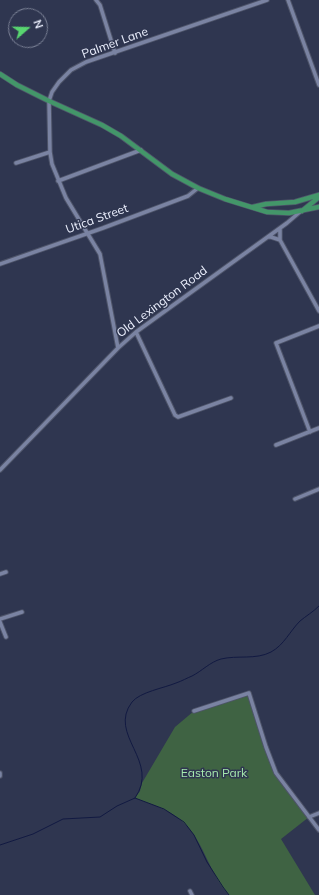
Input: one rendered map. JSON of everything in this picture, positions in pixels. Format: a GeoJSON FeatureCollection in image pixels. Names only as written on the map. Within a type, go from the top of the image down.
{"type":"FeatureCollection","features":[{"type":"Feature","properties":{"kind":"main road"},"geometry":{"type":"LineString","coordinates":[[0,74],[17,85],[102,125],[141,150],[172,174],[198,188],[225,199],[267,212],[276,213],[302,210],[319,196]]}},
{"type":"Feature","properties":{"kind":"main road"},"geometry":{"type":"LineString","coordinates":[[253,207],[266,204],[295,202],[319,196]]}},
{"type":"Feature","properties":{"kind":"main road","name":"Old Lexington Road"},"geometry":{"type":"LineString","coordinates":[[302,210],[319,207]]}},
{"type":"Feature","properties":{"kind":"street"},"geometry":{"type":"LineString","coordinates":[[96,0],[100,5],[115,53]]}},
{"type":"Feature","properties":{"kind":"street","name":"Palmer Lane"},"geometry":{"type":"LineString","coordinates":[[118,348],[100,254],[66,198],[52,164],[50,152],[49,101],[52,92],[59,82],[71,70],[86,62],[267,0]]}},
{"type":"Feature","properties":{"kind":"street"},"geometry":{"type":"LineString","coordinates":[[288,0],[319,85]]}},
{"type":"Feature","properties":{"kind":"street"},"geometry":{"type":"LineString","coordinates":[[58,181],[141,150]]}},
{"type":"Feature","properties":{"kind":"street"},"geometry":{"type":"LineString","coordinates":[[16,163],[50,152]]}},
{"type":"Feature","properties":{"kind":"street","name":"Utica Street"},"geometry":{"type":"LineString","coordinates":[[0,264],[188,196],[198,188]]}},
{"type":"Feature","properties":{"kind":"street","name":"Old Lexington Road"},"geometry":{"type":"LineString","coordinates":[[0,470],[118,348],[136,332],[280,228],[302,210]]}},
{"type":"Feature","properties":{"kind":"street"},"geometry":{"type":"LineString","coordinates":[[280,228],[280,240],[319,311]]}},
{"type":"Feature","properties":{"kind":"street"},"geometry":{"type":"LineString","coordinates":[[266,238],[271,237],[280,240]]}},
{"type":"Feature","properties":{"kind":"street"},"geometry":{"type":"LineString","coordinates":[[310,432],[276,343],[319,326]]}},
{"type":"Feature","properties":{"kind":"street"},"geometry":{"type":"LineString","coordinates":[[136,332],[175,415],[178,417],[231,398]]}},
{"type":"Feature","properties":{"kind":"street"},"geometry":{"type":"LineString","coordinates":[[276,445],[319,428]]}},
{"type":"Feature","properties":{"kind":"street"},"geometry":{"type":"LineString","coordinates":[[295,498],[319,489]]}},
{"type":"Feature","properties":{"kind":"street"},"geometry":{"type":"LineString","coordinates":[[0,574],[6,572]]}},
{"type":"Feature","properties":{"kind":"street"},"geometry":{"type":"LineString","coordinates":[[6,637],[0,621],[22,612]]}},
{"type":"Feature","properties":{"kind":"street"},"geometry":{"type":"LineString","coordinates":[[194,711],[249,693],[276,774],[319,830]]}},
{"type":"Feature","properties":{"kind":"street"},"geometry":{"type":"LineString","coordinates":[[309,817],[319,813]]}},
{"type":"Feature","properties":{"kind":"street"},"geometry":{"type":"LineString","coordinates":[[190,891],[192,895]]}},
{"type":"Feature","properties":{"kind":"green space","name":"Easton Park"},"geometry":{"type":"Polygon","coordinates":[[[249,693],[276,773],[309,817],[281,839],[315,895],[229,895],[222,887],[197,839],[184,823],[173,814],[135,798],[140,791],[142,783],[175,727],[194,711],[249,693]]]}},
{"type":"Feature","properties":{"kind":"waterway"},"geometry":{"type":"LineString","coordinates":[[135,798],[141,785],[142,772],[126,726],[126,714],[132,702],[146,693],[192,676],[217,660],[253,657],[271,652],[283,642],[300,621],[319,606]]}},
{"type":"Feature","properties":{"kind":"waterway"},"geometry":{"type":"LineString","coordinates":[[0,845],[33,834],[63,819],[100,817],[117,806],[135,798],[164,809],[184,822],[194,835],[207,862],[229,895]]}}]}
